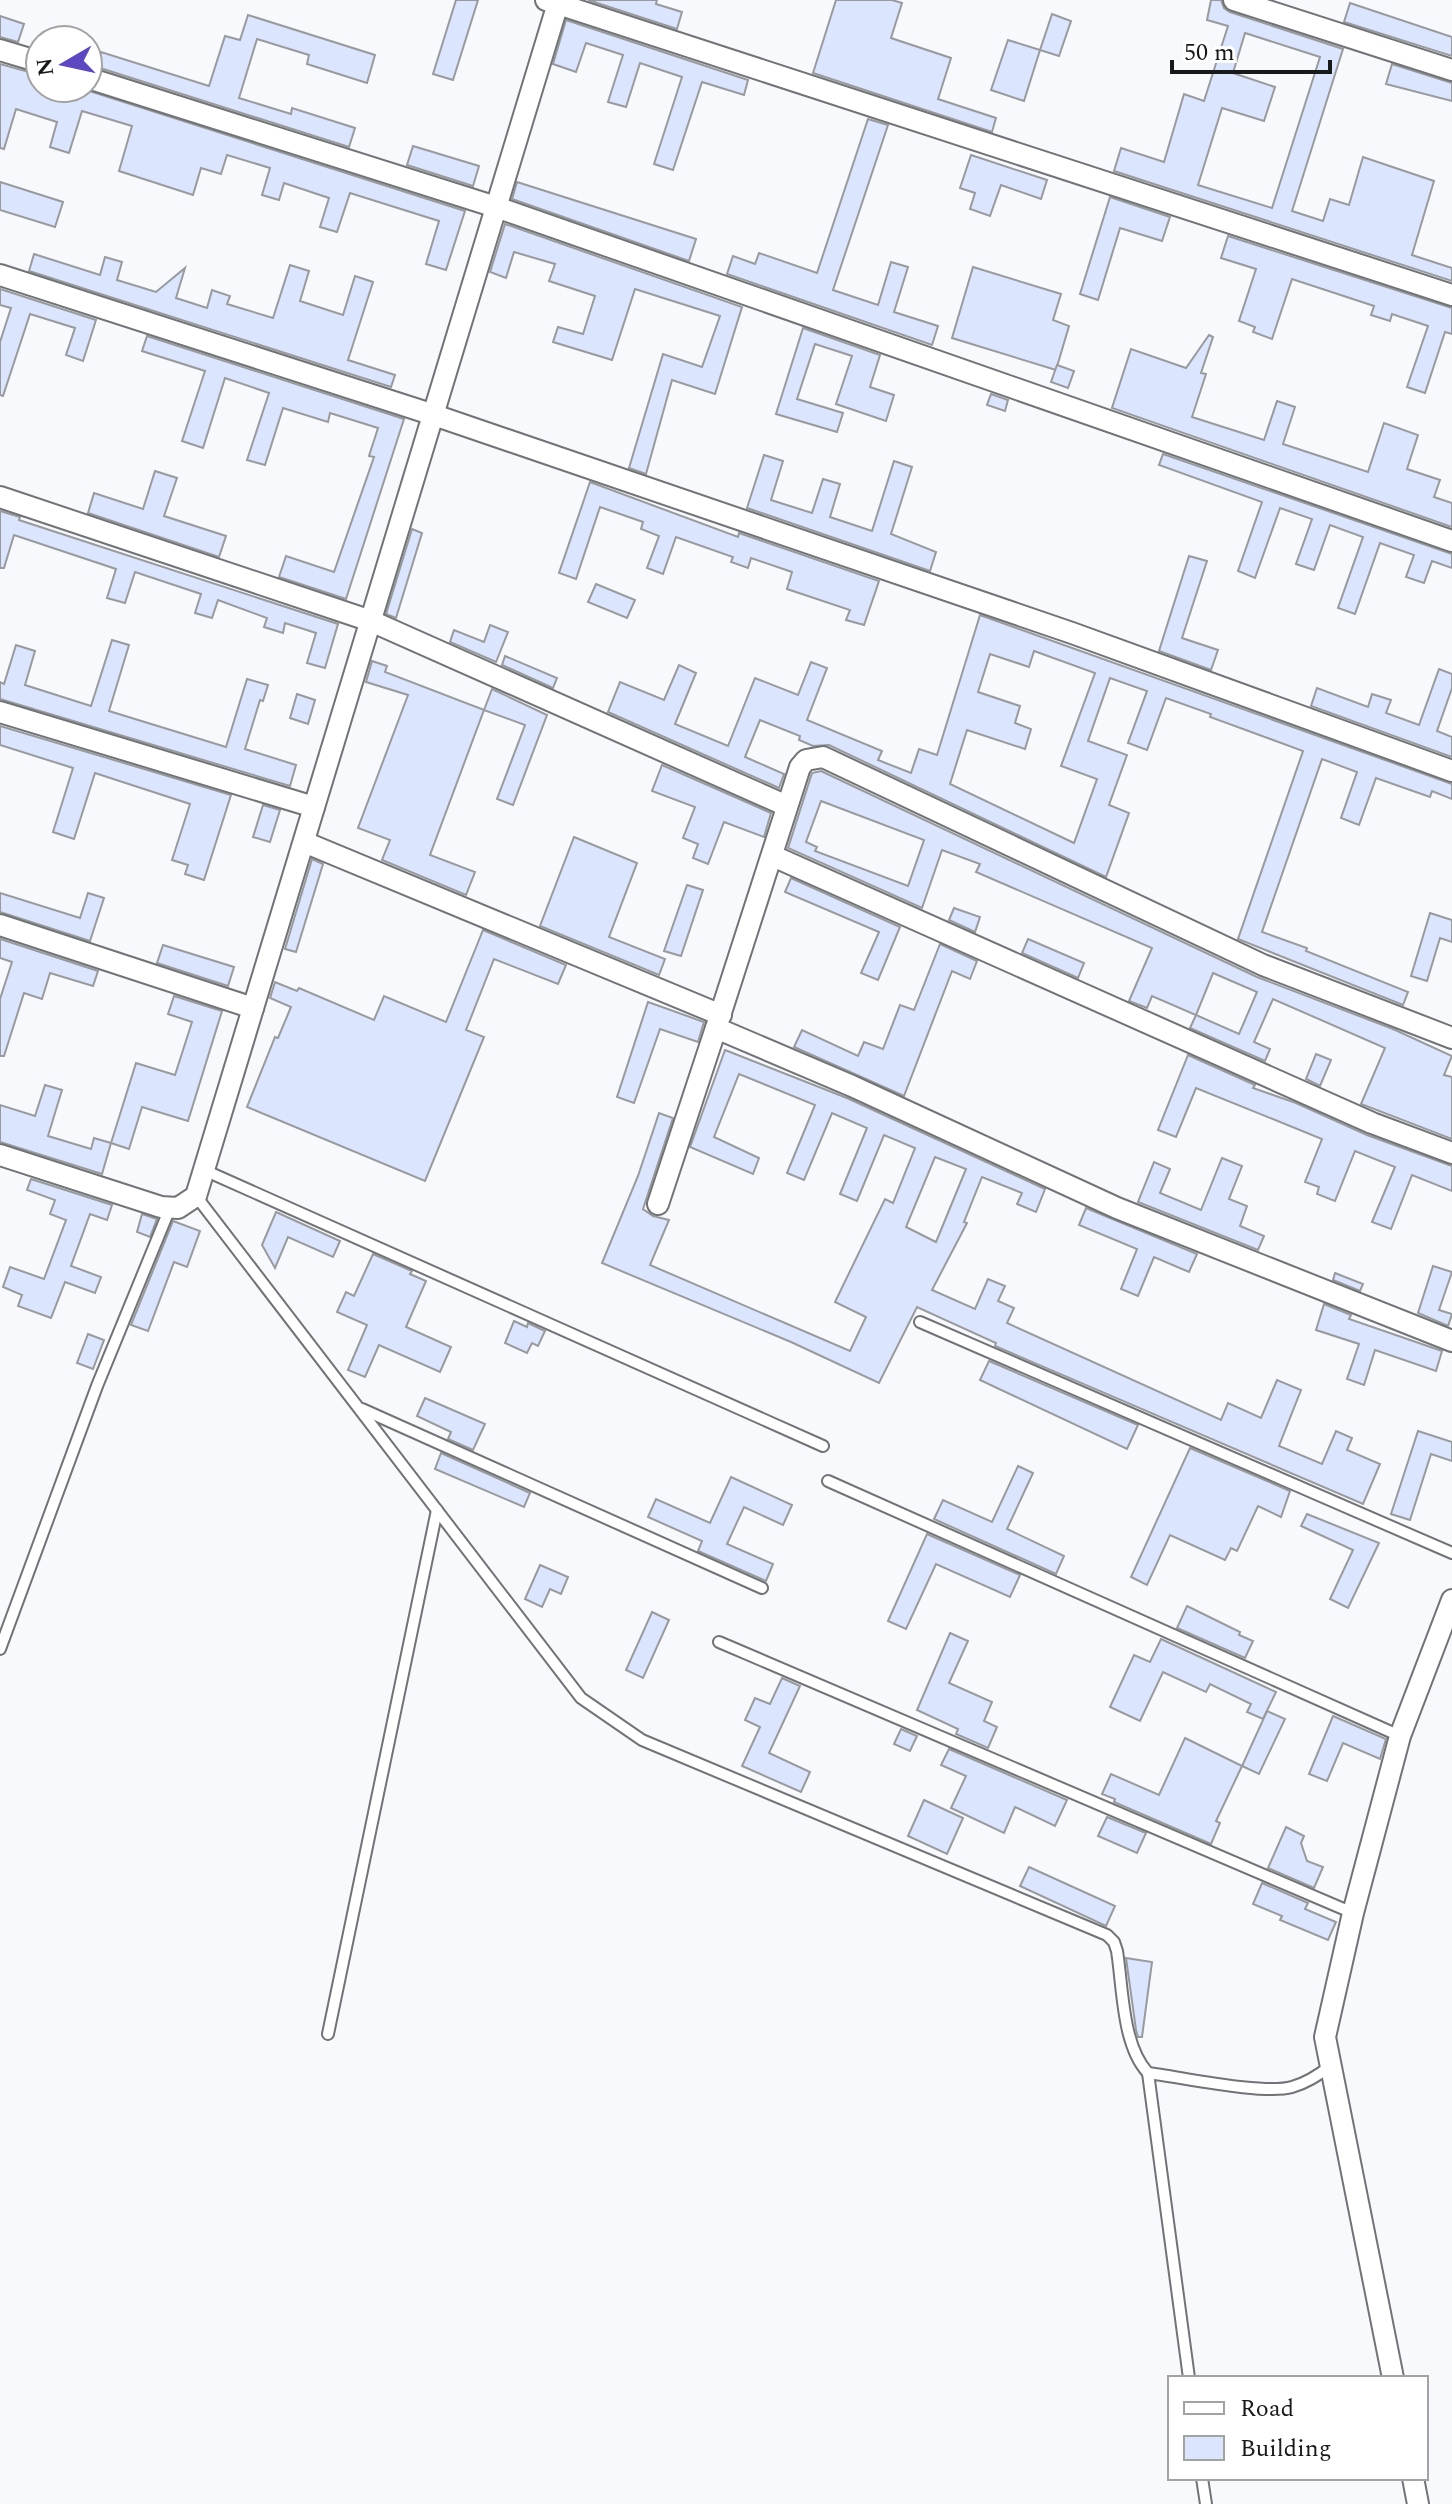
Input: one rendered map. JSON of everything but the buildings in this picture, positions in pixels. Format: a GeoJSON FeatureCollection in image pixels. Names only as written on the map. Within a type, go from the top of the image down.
{"type":"FeatureCollection","features":[{"type":"Feature","properties":{"kind":"street"},"geometry":{"type":"LineString","coordinates":[[1234,0],[1452,70]]}},
{"type":"Feature","properties":{"kind":"street"},"geometry":{"type":"LineString","coordinates":[[0,1155],[161,1207],[178,1208],[196,1196],[434,415],[554,1],[1452,295]]}},
{"type":"Feature","properties":{"kind":"street"},"geometry":{"type":"LineString","coordinates":[[0,50],[24,57]]}},
{"type":"Feature","properties":{"kind":"street"},"geometry":{"type":"LineString","coordinates":[[104,83],[496,207],[1452,541]]}},
{"type":"Feature","properties":{"kind":"street"},"geometry":{"type":"LineString","coordinates":[[0,275],[434,415],[1072,633],[1452,771]]}},
{"type":"Feature","properties":{"kind":"street"},"geometry":{"type":"LineString","coordinates":[[0,497],[371,621],[787,806]]}},
{"type":"Feature","properties":{"kind":"street"},"geometry":{"type":"LineString","coordinates":[[0,712],[314,807]]}},
{"type":"Feature","properties":{"kind":"street"},"geometry":{"type":"LineString","coordinates":[[658,1204],[800,767],[806,760],[816,757],[829,758],[1263,965],[1452,1038]]}},
{"type":"Feature","properties":{"kind":"street"},"geometry":{"type":"LineString","coordinates":[[304,842],[718,1021],[1117,1208],[1452,1341]]}},
{"type":"Feature","properties":{"kind":"street"},"geometry":{"type":"LineString","coordinates":[[773,856],[1372,1123],[1452,1153]]}},
{"type":"Feature","properties":{"kind":"street"},"geometry":{"type":"LineString","coordinates":[[0,925],[253,1008]]}},
{"type":"Feature","properties":{"kind":"street"},"geometry":{"type":"LineString","coordinates":[[1393,2376],[1325,2037],[1353,1913],[1400,1736],[1452,1600]]}},
{"type":"Feature","properties":{"kind":"street"},"geometry":{"type":"LineString","coordinates":[[1413,2480],[1418,2504]]}},
{"type":"Feature","properties":{"kind":"lane"},"geometry":{"type":"LineString","coordinates":[[204,1170],[823,1446]]}},
{"type":"Feature","properties":{"kind":"lane"},"geometry":{"type":"LineString","coordinates":[[196,1196],[581,1698],[642,1740],[1107,1935],[1114,1942],[1130,2045],[1137,2061],[1148,2073],[1189,2376]]}},
{"type":"Feature","properties":{"kind":"lane"},"geometry":{"type":"LineString","coordinates":[[0,1649],[97,1386],[170,1208]]}},
{"type":"Feature","properties":{"kind":"lane"},"geometry":{"type":"LineString","coordinates":[[920,1322],[1452,1553]]}},
{"type":"Feature","properties":{"kind":"lane"},"geometry":{"type":"LineString","coordinates":[[359,1408],[762,1588]]}},
{"type":"Feature","properties":{"kind":"lane"},"geometry":{"type":"LineString","coordinates":[[828,1481],[1400,1736]]}},
{"type":"Feature","properties":{"kind":"lane"},"geometry":{"type":"LineString","coordinates":[[328,2034],[437,1510]]}},
{"type":"Feature","properties":{"kind":"lane"},"geometry":{"type":"LineString","coordinates":[[719,1642],[1353,1913]]}},
{"type":"Feature","properties":{"kind":"lane"},"geometry":{"type":"LineString","coordinates":[[1148,2073],[1261,2088],[1289,2087],[1318,2076],[1330,2066]]}},
{"type":"Feature","properties":{"kind":"lane"},"geometry":{"type":"LineString","coordinates":[[1202,2480],[1206,2504]]}}]}
